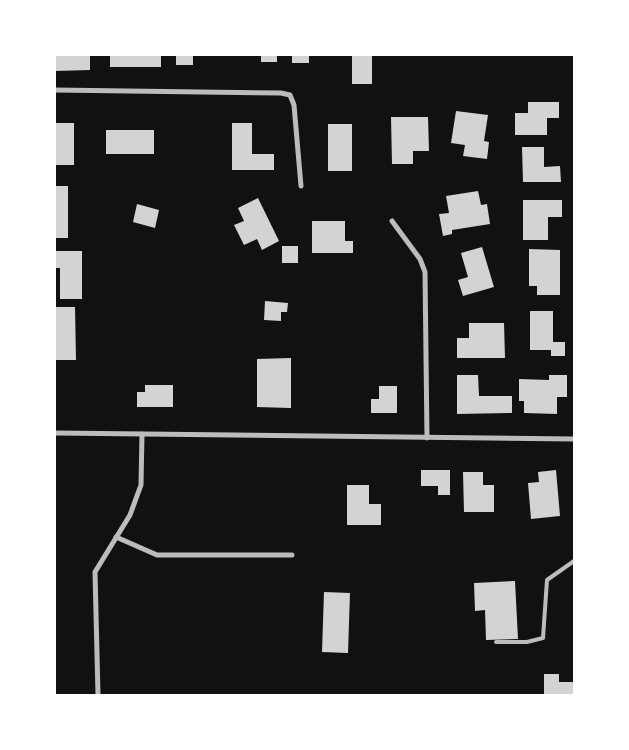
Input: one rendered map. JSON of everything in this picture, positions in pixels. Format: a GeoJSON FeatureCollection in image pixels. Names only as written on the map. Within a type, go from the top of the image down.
{"type":"FeatureCollection","features":[{"type":"Feature","properties":{"kind":"street"},"geometry":{"type":"LineString","coordinates":[[55,90],[281,93],[290,95],[294,105],[301,186]]}},
{"type":"Feature","properties":{"kind":"street"},"geometry":{"type":"LineString","coordinates":[[392,221],[420,259],[425,272],[427,438]]}},
{"type":"Feature","properties":{"kind":"street"},"geometry":{"type":"LineString","coordinates":[[55,433],[574,439]]}},
{"type":"Feature","properties":{"kind":"street"},"geometry":{"type":"LineString","coordinates":[[98,695],[95,572],[130,515],[141,485],[142,434]]}},
{"type":"Feature","properties":{"kind":"street"},"geometry":{"type":"LineString","coordinates":[[116,537],[157,555],[292,555]]}},
{"type":"Feature","properties":{"kind":"lane"},"geometry":{"type":"LineString","coordinates":[[496,642],[526,642],[543,638],[547,580],[574,561]]}},
{"type":"Feature","properties":{"kind":"building"},"geometry":{"type":"Polygon","coordinates":[[[55,55],[90,55],[90,70],[55,71],[55,55]]]}},
{"type":"Feature","properties":{"kind":"building"},"geometry":{"type":"Polygon","coordinates":[[[110,55],[161,55],[161,67],[110,67],[110,55]]]}},
{"type":"Feature","properties":{"kind":"building"},"geometry":{"type":"Polygon","coordinates":[[[176,55],[193,55],[193,65],[176,65],[176,55]]]}},
{"type":"Feature","properties":{"kind":"building"},"geometry":{"type":"Polygon","coordinates":[[[261,55],[277,55],[277,62],[261,62],[261,55]]]}},
{"type":"Feature","properties":{"kind":"building"},"geometry":{"type":"Polygon","coordinates":[[[292,55],[309,55],[309,63],[292,63],[292,55]]]}},
{"type":"Feature","properties":{"kind":"building"},"geometry":{"type":"Polygon","coordinates":[[[352,55],[372,55],[372,84],[352,84],[352,55]]]}},
{"type":"Feature","properties":{"kind":"building"},"geometry":{"type":"Polygon","coordinates":[[[528,102],[559,102],[559,118],[547,118],[547,135],[515,135],[515,113],[528,113],[528,102]]]}},
{"type":"Feature","properties":{"kind":"building"},"geometry":{"type":"Polygon","coordinates":[[[456,111],[488,115],[484,141],[489,142],[487,159],[463,156],[465,145],[451,143],[456,111]]]}},
{"type":"Feature","properties":{"kind":"building"},"geometry":{"type":"Polygon","coordinates":[[[391,117],[428,117],[429,151],[413,151],[413,164],[392,164],[391,117]]]}},
{"type":"Feature","properties":{"kind":"building"},"geometry":{"type":"Polygon","coordinates":[[[55,123],[74,123],[74,165],[55,165],[55,123]]]}},
{"type":"Feature","properties":{"kind":"building"},"geometry":{"type":"Polygon","coordinates":[[[232,123],[252,123],[252,154],[274,154],[274,170],[232,170],[232,123]]]}},
{"type":"Feature","properties":{"kind":"building"},"geometry":{"type":"Polygon","coordinates":[[[328,124],[352,124],[352,171],[328,171],[328,124]]]}},
{"type":"Feature","properties":{"kind":"building"},"geometry":{"type":"Polygon","coordinates":[[[106,130],[154,130],[154,154],[106,154],[106,130]]]}},
{"type":"Feature","properties":{"kind":"building"},"geometry":{"type":"Polygon","coordinates":[[[522,147],[544,147],[544,167],[560,166],[561,182],[523,182],[522,147]]]}},
{"type":"Feature","properties":{"kind":"building"},"geometry":{"type":"Polygon","coordinates":[[[55,186],[68,186],[68,238],[55,238],[55,186]]]}},
{"type":"Feature","properties":{"kind":"building"},"geometry":{"type":"Polygon","coordinates":[[[478,191],[481,205],[487,204],[490,224],[452,230],[452,234],[443,236],[439,214],[449,213],[446,196],[478,191]]]}},
{"type":"Feature","properties":{"kind":"building"},"geometry":{"type":"Polygon","coordinates":[[[258,198],[279,241],[262,250],[257,239],[244,245],[234,225],[244,221],[238,208],[258,198]]]}},
{"type":"Feature","properties":{"kind":"building"},"geometry":{"type":"Polygon","coordinates":[[[523,200],[562,200],[562,217],[548,217],[548,240],[523,240],[523,200]]]}},
{"type":"Feature","properties":{"kind":"building"},"geometry":{"type":"Polygon","coordinates":[[[137,204],[159,210],[155,228],[133,222],[137,204]]]}},
{"type":"Feature","properties":{"kind":"building"},"geometry":{"type":"Polygon","coordinates":[[[312,221],[345,221],[345,241],[353,241],[353,253],[312,253],[312,221]]]}},
{"type":"Feature","properties":{"kind":"building"},"geometry":{"type":"Polygon","coordinates":[[[282,246],[298,246],[298,263],[282,263],[282,246]]]}},
{"type":"Feature","properties":{"kind":"building"},"geometry":{"type":"Polygon","coordinates":[[[482,247],[494,287],[463,296],[458,280],[468,277],[461,253],[482,247]]]}},
{"type":"Feature","properties":{"kind":"building"},"geometry":{"type":"Polygon","coordinates":[[[529,249],[560,250],[560,295],[537,295],[537,286],[529,286],[529,249]]]}},
{"type":"Feature","properties":{"kind":"building"},"geometry":{"type":"Polygon","coordinates":[[[55,251],[82,251],[82,299],[60,299],[60,268],[55,268],[55,251]]]}},
{"type":"Feature","properties":{"kind":"building"},"geometry":{"type":"Polygon","coordinates":[[[265,301],[288,303],[287,312],[281,312],[281,321],[264,320],[265,301]]]}},
{"type":"Feature","properties":{"kind":"building"},"geometry":{"type":"Polygon","coordinates":[[[55,307],[75,307],[76,360],[56,360],[55,307]]]}},
{"type":"Feature","properties":{"kind":"building"},"geometry":{"type":"Polygon","coordinates":[[[530,311],[553,311],[553,342],[565,342],[565,356],[551,356],[551,350],[530,350],[530,311]]]}},
{"type":"Feature","properties":{"kind":"building"},"geometry":{"type":"Polygon","coordinates":[[[469,323],[504,323],[505,358],[457,358],[457,338],[469,338],[469,323]]]}},
{"type":"Feature","properties":{"kind":"building"},"geometry":{"type":"Polygon","coordinates":[[[291,358],[291,408],[257,407],[257,359],[291,358]]]}},
{"type":"Feature","properties":{"kind":"building"},"geometry":{"type":"Polygon","coordinates":[[[457,375],[478,375],[479,396],[512,396],[512,413],[457,414],[457,375]]]}},
{"type":"Feature","properties":{"kind":"building"},"geometry":{"type":"Polygon","coordinates":[[[549,375],[567,375],[567,397],[557,397],[557,414],[524,413],[524,401],[519,401],[519,379],[549,380],[549,375]]]}},
{"type":"Feature","properties":{"kind":"building"},"geometry":{"type":"Polygon","coordinates":[[[145,385],[173,385],[173,407],[137,407],[137,392],[145,392],[145,385]]]}},
{"type":"Feature","properties":{"kind":"building"},"geometry":{"type":"Polygon","coordinates":[[[379,386],[397,386],[397,413],[371,413],[371,399],[379,399],[379,386]]]}},
{"type":"Feature","properties":{"kind":"building"},"geometry":{"type":"Polygon","coordinates":[[[421,470],[450,470],[450,495],[438,495],[438,486],[421,486],[421,470]]]}},
{"type":"Feature","properties":{"kind":"building"},"geometry":{"type":"Polygon","coordinates":[[[556,470],[560,516],[531,519],[528,483],[539,482],[538,472],[556,470]]]}},
{"type":"Feature","properties":{"kind":"building"},"geometry":{"type":"Polygon","coordinates":[[[463,472],[483,472],[483,485],[494,485],[494,512],[464,512],[463,472]]]}},
{"type":"Feature","properties":{"kind":"building"},"geometry":{"type":"Polygon","coordinates":[[[347,485],[369,485],[369,504],[381,504],[381,525],[347,525],[347,485]]]}},
{"type":"Feature","properties":{"kind":"building"},"geometry":{"type":"Polygon","coordinates":[[[515,581],[518,639],[486,640],[485,610],[475,611],[474,583],[515,581]]]}},
{"type":"Feature","properties":{"kind":"building"},"geometry":{"type":"Polygon","coordinates":[[[324,592],[350,593],[348,653],[322,652],[324,592]]]}},
{"type":"Feature","properties":{"kind":"building"},"geometry":{"type":"Polygon","coordinates":[[[544,674],[559,674],[559,682],[574,682],[574,695],[544,695],[544,674]]]}}]}
